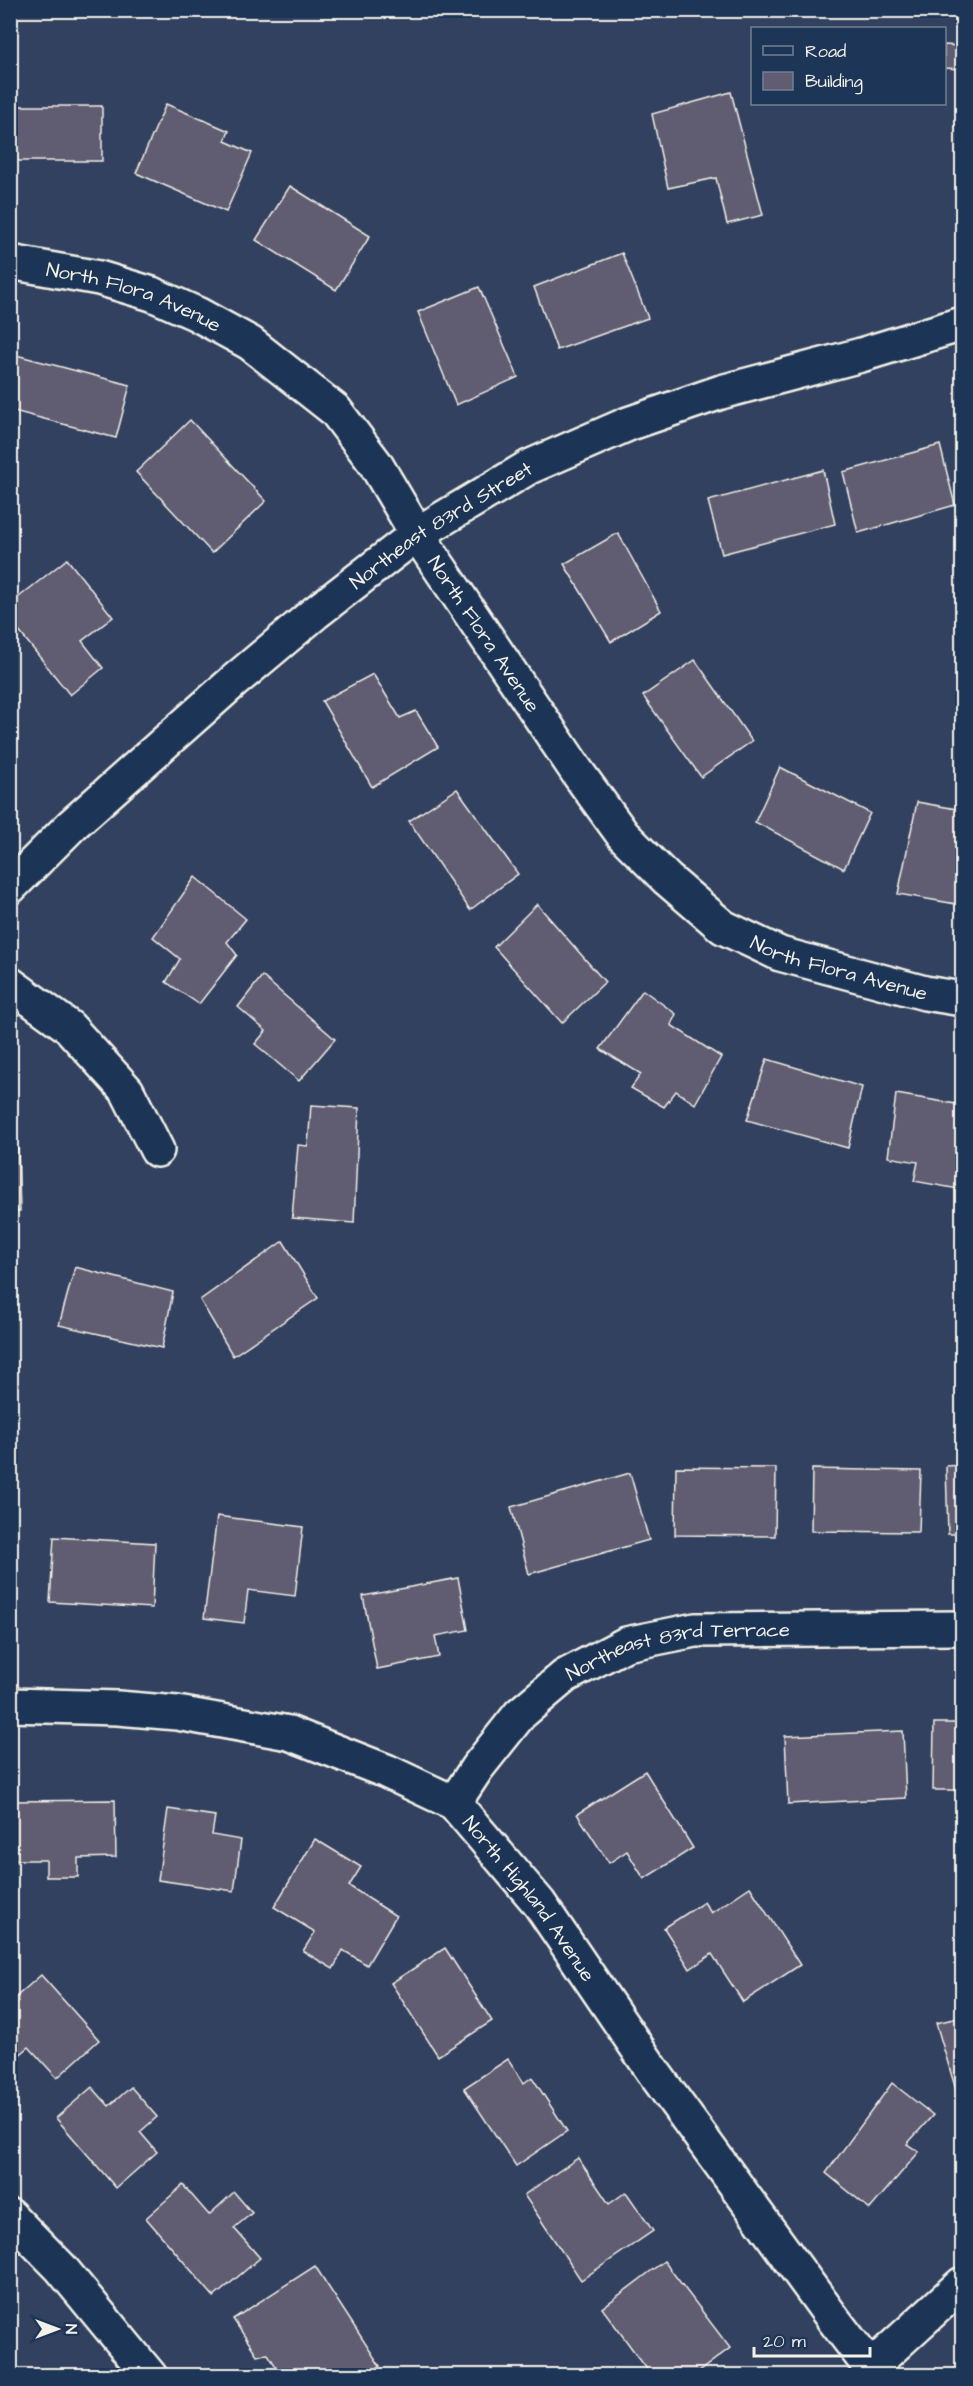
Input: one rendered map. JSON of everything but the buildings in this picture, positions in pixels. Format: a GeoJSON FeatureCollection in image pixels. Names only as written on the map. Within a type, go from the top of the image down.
{"type":"FeatureCollection","features":[{"type":"Feature","properties":{"kind":"street","name":"North Flora Avenue"},"geometry":{"type":"LineString","coordinates":[[10,262],[99,278],[152,294],[197,314],[250,343],[334,410],[375,463],[417,534],[578,773],[617,826],[667,879],[723,927],[780,954],[925,993],[963,999]]}},
{"type":"Feature","properties":{"kind":"street","name":"Northeast 83rd Street"},"geometry":{"type":"LineString","coordinates":[[10,887],[72,825],[234,681],[315,613],[417,534],[529,468],[628,424],[721,392],[861,356],[963,324]]}},
{"type":"Feature","properties":{"kind":"street"},"geometry":{"type":"LineString","coordinates":[[10,984],[69,1027],[127,1091],[157,1150]]}},
{"type":"Feature","properties":{"kind":"street","name":"Northeast 83rd Terrace"},"geometry":{"type":"LineString","coordinates":[[454,1803],[477,1768],[520,1714],[565,1676],[626,1644],[695,1630],[963,1628]]}},
{"type":"Feature","properties":{"kind":"street","name":"North Highland Avenue"},"geometry":{"type":"LineString","coordinates":[[10,1705],[118,1708],[177,1713],[289,1733],[386,1771],[454,1803],[539,1903],[655,2074],[873,2372],[963,2284]]}},
{"type":"Feature","properties":{"kind":"street"},"geometry":{"type":"LineString","coordinates":[[10,2216],[61,2268],[150,2376]]}}]}
